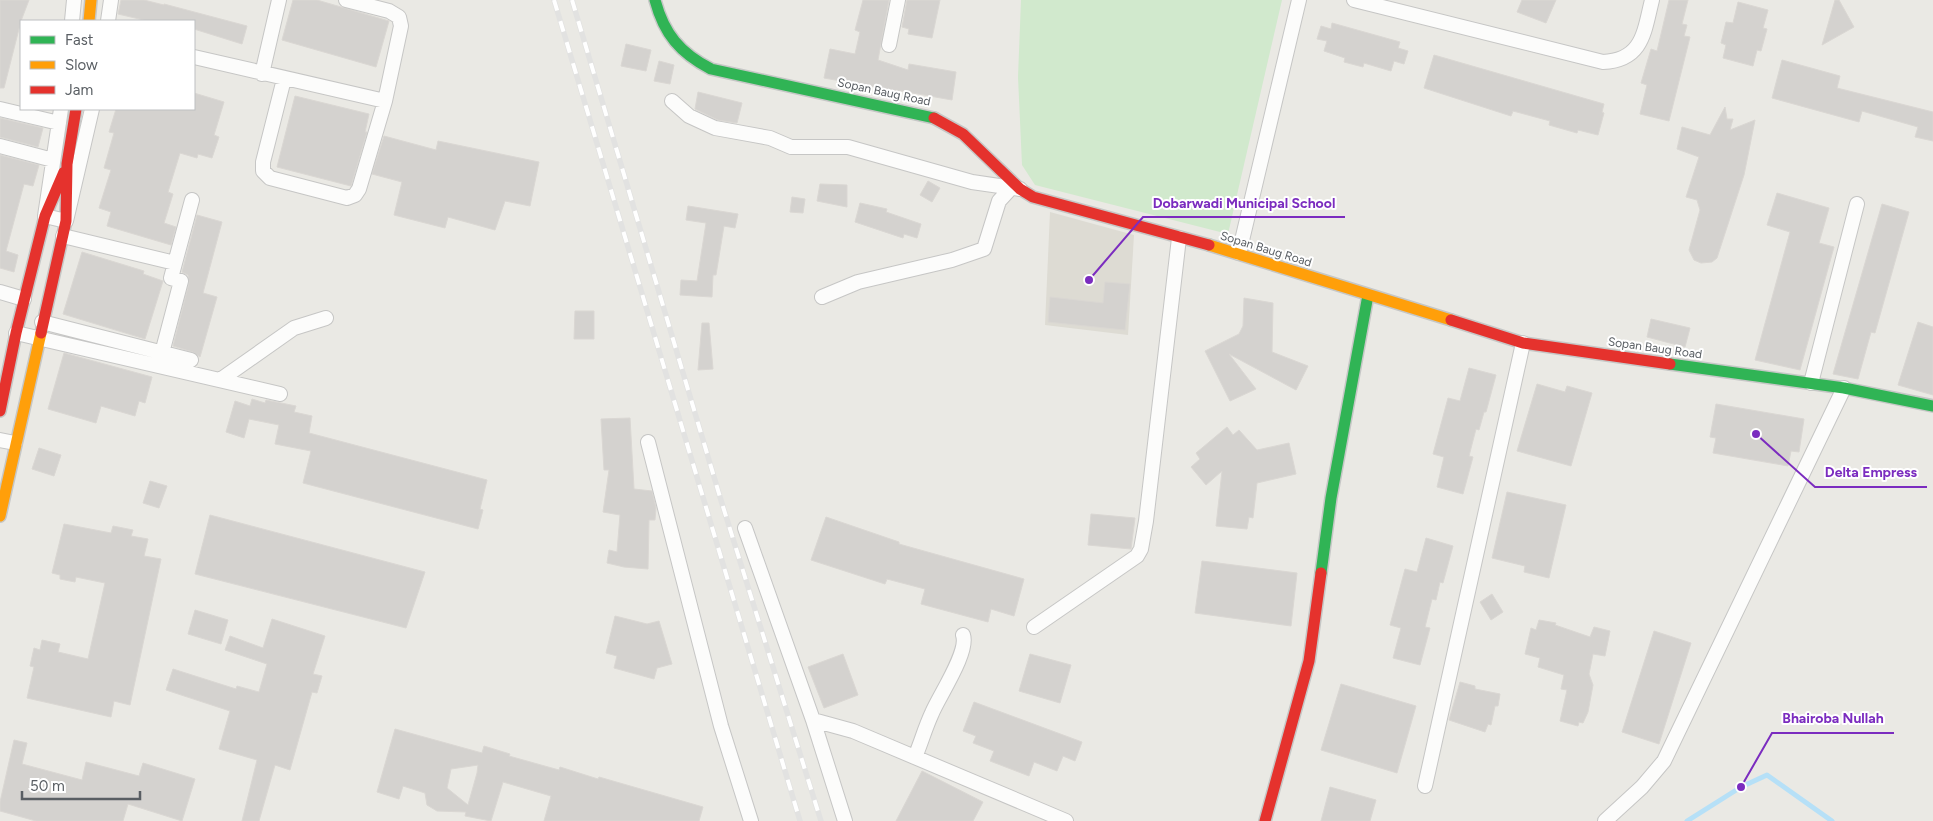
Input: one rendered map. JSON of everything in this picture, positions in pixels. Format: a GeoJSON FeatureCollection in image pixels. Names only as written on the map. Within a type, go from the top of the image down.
{"type":"FeatureCollection","features":[{"type":"Feature","properties":{"kind":"street"},"geometry":{"type":"LineString","coordinates":[[72,20],[74,0]]}},
{"type":"Feature","properties":{"kind":"street"},"geometry":{"type":"LineString","coordinates":[[89,20],[91,0]]}},
{"type":"Feature","properties":{"kind":"street"},"geometry":{"type":"LineString","coordinates":[[108,20],[110,0]]}},
{"type":"Feature","properties":{"kind":"street"},"geometry":{"type":"LineString","coordinates":[[262,74],[279,0]]}},
{"type":"Feature","properties":{"kind":"street"},"geometry":{"type":"LineString","coordinates":[[284,79],[263,162],[263,171],[270,178],[347,198],[354,195],[359,189],[385,101],[401,26],[399,17],[389,11],[346,0]]}},
{"type":"Feature","properties":{"kind":"street","name":"Sopan Baug Road"},"geometry":{"type":"LineString","coordinates":[[655,0],[658,14],[669,38],[688,58],[711,69],[932,116],[963,134],[1015,188],[1033,197],[1239,253],[1523,343],[1844,388],[1933,406]]}},
{"type":"Feature","properties":{"kind":"street"},"geometry":{"type":"LineString","coordinates":[[889,45],[898,0]]}},
{"type":"Feature","properties":{"kind":"street"},"geometry":{"type":"LineString","coordinates":[[1239,253],[1298,0]]}},
{"type":"Feature","properties":{"kind":"street"},"geometry":{"type":"LineString","coordinates":[[1354,0],[1603,62],[1618,62],[1633,54],[1644,35],[1652,0]]}},
{"type":"Feature","properties":{"kind":"street"},"geometry":{"type":"LineString","coordinates":[[195,57],[385,101]]}},
{"type":"Feature","properties":{"kind":"street"},"geometry":{"type":"LineString","coordinates":[[672,101],[689,116],[715,128],[770,138],[791,147],[848,147],[972,182],[1015,188]]}},
{"type":"Feature","properties":{"kind":"street"},"geometry":{"type":"LineString","coordinates":[[0,109],[59,124]]}},
{"type":"Feature","properties":{"kind":"street"},"geometry":{"type":"LineString","coordinates":[[0,411],[24,298],[45,216],[61,110]]}},
{"type":"Feature","properties":{"kind":"street"},"geometry":{"type":"LineString","coordinates":[[66,221],[67,164],[76,110]]}},
{"type":"Feature","properties":{"kind":"street"},"geometry":{"type":"LineString","coordinates":[[0,516],[42,322],[92,110]]}},
{"type":"Feature","properties":{"kind":"street"},"geometry":{"type":"LineString","coordinates":[[0,146],[53,160]]}},
{"type":"Feature","properties":{"kind":"street"},"geometry":{"type":"LineString","coordinates":[[45,216],[67,164]]}},
{"type":"Feature","properties":{"kind":"street"},"geometry":{"type":"LineString","coordinates":[[822,297],[858,282],[952,260],[984,250],[999,201],[1015,188]]}},
{"type":"Feature","properties":{"kind":"street"},"geometry":{"type":"LineString","coordinates":[[162,353],[181,281],[171,278],[192,200]]}},
{"type":"Feature","properties":{"kind":"street"},"geometry":{"type":"LineString","coordinates":[[1811,383],[1857,204]]}},
{"type":"Feature","properties":{"kind":"street"},"geometry":{"type":"LineString","coordinates":[[45,216],[66,221]]}},
{"type":"Feature","properties":{"kind":"street"},"geometry":{"type":"LineString","coordinates":[[63,236],[175,263]]}},
{"type":"Feature","properties":{"kind":"street"},"geometry":{"type":"LineString","coordinates":[[1034,627],[1137,556],[1141,549],[1146,521],[1179,238]]}},
{"type":"Feature","properties":{"kind":"street"},"geometry":{"type":"LineString","coordinates":[[0,292],[24,298]]}},
{"type":"Feature","properties":{"kind":"street"},"geometry":{"type":"LineString","coordinates":[[1265,821],[1309,661],[1317,620],[1331,498],[1368,295]]}},
{"type":"Feature","properties":{"kind":"street"},"geometry":{"type":"LineString","coordinates":[[220,380],[294,328],[326,318]]}},
{"type":"Feature","properties":{"kind":"street"},"geometry":{"type":"LineString","coordinates":[[42,322],[191,360]]}},
{"type":"Feature","properties":{"kind":"street"},"geometry":{"type":"LineString","coordinates":[[16,333],[280,394]]}},
{"type":"Feature","properties":{"kind":"street"},"geometry":{"type":"LineString","coordinates":[[1425,786],[1523,343]]}},
{"type":"Feature","properties":{"kind":"street"},"geometry":{"type":"LineString","coordinates":[[1604,821],[1642,787],[1664,761],[1844,388]]}},
{"type":"Feature","properties":{"kind":"street"},"geometry":{"type":"LineString","coordinates":[[0,440],[15,443]]}},
{"type":"Feature","properties":{"kind":"street"},"geometry":{"type":"LineString","coordinates":[[648,442],[721,726],[751,821]]}},
{"type":"Feature","properties":{"kind":"street"},"geometry":{"type":"LineString","coordinates":[[745,528],[813,720],[846,821]]}},
{"type":"Feature","properties":{"kind":"street"},"geometry":{"type":"LineString","coordinates":[[915,757],[932,713],[956,663],[964,641],[963,635]]}},
{"type":"Feature","properties":{"kind":"street"},"geometry":{"type":"LineString","coordinates":[[813,720],[853,731],[1066,821]]}},
{"type":"Feature","properties":{"kind":"shaded area"},"geometry":{"type":"Polygon","coordinates":[[[1050,212],[1134,235],[1128,335],[1045,325],[1050,212]]]}},
{"type":"Feature","properties":{"kind":"green space"},"geometry":{"type":"Polygon","coordinates":[[[1021,0],[1282,0],[1228,234],[1035,185],[1022,165],[1018,77],[1021,0]]]}},
{"type":"Feature","properties":{"kind":"building"},"geometry":{"type":"Polygon","coordinates":[[[0,0],[29,0],[20,20],[4,88],[0,88],[0,0]]]}},
{"type":"Feature","properties":{"kind":"building"},"geometry":{"type":"Polygon","coordinates":[[[121,0],[144,0],[247,26],[242,44],[195,29],[195,20],[144,20],[118,14],[121,0]]]}},
{"type":"Feature","properties":{"kind":"building"},"geometry":{"type":"Polygon","coordinates":[[[293,0],[317,0],[389,21],[376,67],[282,40],[293,0]]]}},
{"type":"Feature","properties":{"kind":"building"},"geometry":{"type":"Polygon","coordinates":[[[863,0],[889,0],[878,60],[908,70],[909,64],[956,72],[952,100],[896,90],[895,97],[878,93],[880,88],[824,78],[830,49],[855,54],[860,32],[855,30],[863,0]]]}},
{"type":"Feature","properties":{"kind":"building"},"geometry":{"type":"Polygon","coordinates":[[[907,0],[940,0],[932,38],[908,34],[909,29],[902,27],[907,0]]]}},
{"type":"Feature","properties":{"kind":"building"},"geometry":{"type":"Polygon","coordinates":[[[1522,0],[1556,0],[1546,23],[1517,12],[1522,0]]]}},
{"type":"Feature","properties":{"kind":"building"},"geometry":{"type":"Polygon","coordinates":[[[1669,0],[1688,0],[1682,24],[1687,25],[1684,36],[1690,37],[1669,121],[1640,114],[1647,85],[1641,83],[1651,49],[1657,51],[1669,0]]]}},
{"type":"Feature","properties":{"kind":"building"},"geometry":{"type":"Polygon","coordinates":[[[1835,0],[1839,0],[1854,27],[1822,45],[1835,0]]]}},
{"type":"Feature","properties":{"kind":"building"},"geometry":{"type":"Polygon","coordinates":[[[1738,2],[1768,10],[1763,28],[1767,29],[1761,51],[1757,50],[1753,66],[1723,58],[1726,45],[1721,43],[1726,22],[1733,23],[1738,2]]]}},
{"type":"Feature","properties":{"kind":"building"},"geometry":{"type":"Polygon","coordinates":[[[1332,23],[1400,42],[1398,48],[1408,51],[1404,64],[1394,61],[1391,71],[1364,63],[1363,67],[1344,62],[1345,58],[1324,51],[1327,41],[1317,39],[1321,26],[1331,29],[1332,23]]]}},
{"type":"Feature","properties":{"kind":"building"},"geometry":{"type":"Polygon","coordinates":[[[626,44],[651,50],[646,71],[621,66],[626,44]]]}},
{"type":"Feature","properties":{"kind":"building"},"geometry":{"type":"Polygon","coordinates":[[[1434,55],[1604,104],[1602,112],[1604,113],[1598,135],[1578,130],[1577,133],[1549,125],[1550,121],[1513,111],[1511,116],[1424,88],[1434,55]]]}},
{"type":"Feature","properties":{"kind":"building"},"geometry":{"type":"Polygon","coordinates":[[[1782,60],[1840,76],[1837,88],[1933,112],[1933,141],[1915,137],[1918,127],[1862,111],[1859,122],[1772,98],[1782,60]]]}},
{"type":"Feature","properties":{"kind":"building"},"geometry":{"type":"Polygon","coordinates":[[[659,61],[674,65],[670,84],[654,81],[659,61]]]}},
{"type":"Feature","properties":{"kind":"building"},"geometry":{"type":"Polygon","coordinates":[[[698,92],[742,103],[737,123],[718,120],[695,109],[698,92]]]}},
{"type":"Feature","properties":{"kind":"building"},"geometry":{"type":"Polygon","coordinates":[[[195,93],[224,102],[214,135],[219,137],[212,158],[198,154],[197,158],[180,153],[168,192],[173,194],[164,223],[176,227],[171,245],[107,226],[111,212],[99,208],[111,170],[104,168],[114,133],[109,132],[116,110],[195,110],[195,93]]]}},
{"type":"Feature","properties":{"kind":"building"},"geometry":{"type":"Polygon","coordinates":[[[295,96],[369,114],[365,132],[367,132],[351,186],[277,167],[295,96]]]}},
{"type":"Feature","properties":{"kind":"building"},"geometry":{"type":"Polygon","coordinates":[[[1725,107],[1727,119],[1733,119],[1730,130],[1755,120],[1744,175],[1717,258],[1712,262],[1701,263],[1694,260],[1689,250],[1700,210],[1697,200],[1686,197],[1699,157],[1677,149],[1682,127],[1710,135],[1725,107]]]}},
{"type":"Feature","properties":{"kind":"building"},"geometry":{"type":"Polygon","coordinates":[[[0,118],[43,128],[38,147],[0,137],[0,118]]]}},
{"type":"Feature","properties":{"kind":"building"},"geometry":{"type":"Polygon","coordinates":[[[384,136],[436,150],[438,141],[539,162],[530,206],[505,201],[495,230],[448,217],[445,228],[394,215],[402,182],[372,174],[384,136]]]}},
{"type":"Feature","properties":{"kind":"building"},"geometry":{"type":"Polygon","coordinates":[[[0,155],[39,165],[33,186],[24,184],[6,251],[18,255],[14,272],[0,268],[0,155]]]}},
{"type":"Feature","properties":{"kind":"building"},"geometry":{"type":"Polygon","coordinates":[[[928,181],[940,188],[932,202],[920,195],[928,181]]]}},
{"type":"Feature","properties":{"kind":"building"},"geometry":{"type":"Polygon","coordinates":[[[820,184],[847,185],[847,207],[817,201],[820,184]]]}},
{"type":"Feature","properties":{"kind":"building"},"geometry":{"type":"Polygon","coordinates":[[[1777,193],[1829,208],[1819,243],[1834,247],[1800,370],[1755,360],[1790,232],[1767,225],[1777,193]]]}},
{"type":"Feature","properties":{"kind":"building"},"geometry":{"type":"Polygon","coordinates":[[[792,197],[805,199],[803,213],[790,212],[792,197]]]}},
{"type":"Feature","properties":{"kind":"building"},"geometry":{"type":"Polygon","coordinates":[[[860,203],[887,209],[886,212],[921,224],[917,238],[904,234],[903,238],[855,222],[860,203]]]}},
{"type":"Feature","properties":{"kind":"building"},"geometry":{"type":"Polygon","coordinates":[[[1882,204],[1909,212],[1875,333],[1871,332],[1858,379],[1833,374],[1882,204]]]}},
{"type":"Feature","properties":{"kind":"building"},"geometry":{"type":"Polygon","coordinates":[[[688,206],[738,214],[735,228],[724,226],[716,275],[713,275],[712,297],[680,295],[681,280],[697,281],[706,223],[686,220],[688,206]]]}},
{"type":"Feature","properties":{"kind":"building"},"geometry":{"type":"Polygon","coordinates":[[[197,215],[222,222],[203,293],[217,297],[200,357],[193,352],[173,346],[189,283],[188,275],[182,272],[197,215]]]}},
{"type":"Feature","properties":{"kind":"building"},"geometry":{"type":"Polygon","coordinates":[[[82,252],[144,271],[143,274],[163,281],[145,339],[63,314],[82,252]]]}},
{"type":"Feature","properties":{"kind":"building"},"geometry":{"type":"Polygon","coordinates":[[[1105,282],[1130,284],[1125,330],[1048,322],[1050,297],[1103,303],[1105,282]]]}},
{"type":"Feature","properties":{"kind":"building"},"geometry":{"type":"Polygon","coordinates":[[[1244,298],[1273,303],[1272,352],[1308,366],[1296,390],[1229,354],[1256,389],[1230,401],[1205,351],[1239,334],[1243,326],[1244,298]]]}},
{"type":"Feature","properties":{"kind":"building"},"geometry":{"type":"Polygon","coordinates":[[[575,311],[594,311],[594,339],[574,339],[575,311]]]}},
{"type":"Feature","properties":{"kind":"building"},"geometry":{"type":"Polygon","coordinates":[[[1651,319],[1690,328],[1685,347],[1647,337],[1651,319]]]}},
{"type":"Feature","properties":{"kind":"building"},"geometry":{"type":"Polygon","coordinates":[[[1918,322],[1933,327],[1933,395],[1898,385],[1918,322]]]}},
{"type":"Feature","properties":{"kind":"building"},"geometry":{"type":"Polygon","coordinates":[[[702,323],[709,323],[713,369],[698,370],[702,323]]]}},
{"type":"Feature","properties":{"kind":"building"},"geometry":{"type":"Polygon","coordinates":[[[64,353],[152,377],[145,403],[139,401],[135,416],[101,406],[96,423],[48,409],[64,353]]]}},
{"type":"Feature","properties":{"kind":"building"},"geometry":{"type":"Polygon","coordinates":[[[1469,368],[1496,375],[1486,412],[1484,412],[1479,430],[1476,429],[1469,456],[1473,457],[1463,494],[1437,487],[1444,457],[1433,454],[1448,398],[1460,401],[1469,368]]]}},
{"type":"Feature","properties":{"kind":"building"},"geometry":{"type":"Polygon","coordinates":[[[1537,384],[1565,392],[1567,386],[1592,393],[1571,466],[1517,451],[1537,384]]]}},
{"type":"Feature","properties":{"kind":"building"},"geometry":{"type":"Polygon","coordinates":[[[252,399],[265,403],[266,400],[296,406],[294,412],[312,416],[309,433],[487,480],[480,509],[483,510],[478,529],[303,483],[311,451],[275,444],[279,425],[249,419],[244,438],[226,432],[235,401],[250,406],[252,399]]]}},
{"type":"Feature","properties":{"kind":"building"},"geometry":{"type":"Polygon","coordinates":[[[1716,404],[1804,419],[1799,452],[1791,451],[1788,466],[1713,453],[1716,438],[1710,437],[1716,404]]]}},
{"type":"Feature","properties":{"kind":"building"},"geometry":{"type":"Polygon","coordinates":[[[630,418],[634,489],[652,491],[656,508],[655,520],[649,520],[648,569],[607,563],[609,550],[617,552],[620,515],[603,512],[609,470],[604,470],[601,419],[630,418]]]}},
{"type":"Feature","properties":{"kind":"building"},"geometry":{"type":"Polygon","coordinates":[[[1227,427],[1233,435],[1239,430],[1257,450],[1289,443],[1296,474],[1257,483],[1253,518],[1249,517],[1247,529],[1216,526],[1222,471],[1206,485],[1191,467],[1200,459],[1196,453],[1227,427]]]}},
{"type":"Feature","properties":{"kind":"building"},"geometry":{"type":"Polygon","coordinates":[[[39,448],[61,455],[54,476],[32,469],[39,448]]]}},
{"type":"Feature","properties":{"kind":"building"},"geometry":{"type":"Polygon","coordinates":[[[150,481],[167,486],[159,508],[143,503],[150,481]]]}},
{"type":"Feature","properties":{"kind":"building"},"geometry":{"type":"Polygon","coordinates":[[[1507,492],[1566,505],[1549,578],[1524,572],[1525,566],[1492,558],[1507,492]]]}},
{"type":"Feature","properties":{"kind":"building"},"geometry":{"type":"Polygon","coordinates":[[[1091,514],[1135,518],[1131,549],[1088,545],[1091,514]]]}},
{"type":"Feature","properties":{"kind":"building"},"geometry":{"type":"Polygon","coordinates":[[[210,515],[425,572],[406,628],[195,574],[210,515]]]}},
{"type":"Feature","properties":{"kind":"building"},"geometry":{"type":"Polygon","coordinates":[[[826,517],[899,542],[899,544],[1024,579],[1014,616],[991,609],[988,622],[921,604],[925,589],[887,579],[885,584],[811,560],[826,517]]]}},
{"type":"Feature","properties":{"kind":"building"},"geometry":{"type":"Polygon","coordinates":[[[64,524],[111,533],[113,526],[133,530],[131,536],[148,539],[144,556],[161,559],[130,705],[114,701],[111,717],[27,698],[34,667],[30,666],[34,648],[40,650],[42,640],[60,644],[58,652],[88,659],[105,583],[76,577],[75,582],[60,579],[60,575],[52,573],[64,524]]]}},
{"type":"Feature","properties":{"kind":"building"},"geometry":{"type":"Polygon","coordinates":[[[1426,538],[1453,546],[1443,583],[1440,582],[1436,600],[1432,599],[1425,627],[1430,628],[1420,665],[1393,658],[1401,628],[1390,625],[1405,569],[1417,572],[1426,538]]]}},
{"type":"Feature","properties":{"kind":"building"},"geometry":{"type":"Polygon","coordinates":[[[1202,561],[1297,573],[1291,626],[1195,613],[1202,561]]]}},
{"type":"Feature","properties":{"kind":"building"},"geometry":{"type":"Polygon","coordinates":[[[1492,594],[1503,612],[1491,620],[1480,602],[1492,594]]]}},
{"type":"Feature","properties":{"kind":"building"},"geometry":{"type":"Polygon","coordinates":[[[195,610],[228,620],[221,644],[188,634],[195,610]]]}},
{"type":"Feature","properties":{"kind":"building"},"geometry":{"type":"Polygon","coordinates":[[[615,616],[647,624],[659,621],[672,664],[657,668],[654,679],[614,668],[617,656],[606,653],[615,616]]]}},
{"type":"Feature","properties":{"kind":"building"},"geometry":{"type":"Polygon","coordinates":[[[272,619],[325,636],[313,674],[322,676],[317,693],[312,692],[290,770],[275,765],[259,821],[242,821],[257,760],[219,749],[230,711],[166,690],[173,669],[236,689],[237,686],[259,692],[267,664],[225,650],[230,636],[263,648],[272,619]]]}},
{"type":"Feature","properties":{"kind":"building"},"geometry":{"type":"Polygon","coordinates":[[[1539,620],[1556,623],[1555,625],[1590,637],[1594,627],[1610,631],[1605,656],[1593,654],[1589,674],[1593,685],[1588,712],[1583,723],[1579,722],[1578,726],[1560,721],[1567,690],[1561,689],[1564,675],[1538,667],[1540,658],[1525,654],[1531,628],[1536,630],[1539,620]]]}},
{"type":"Feature","properties":{"kind":"building"},"geometry":{"type":"Polygon","coordinates":[[[1654,631],[1691,643],[1659,744],[1622,732],[1654,631]]]}},
{"type":"Feature","properties":{"kind":"building"},"geometry":{"type":"Polygon","coordinates":[[[843,654],[858,695],[824,708],[808,667],[843,654]]]}},
{"type":"Feature","properties":{"kind":"building"},"geometry":{"type":"Polygon","coordinates":[[[1030,654],[1071,665],[1060,703],[1019,691],[1030,654]]]}},
{"type":"Feature","properties":{"kind":"building"},"geometry":{"type":"Polygon","coordinates":[[[1460,682],[1475,686],[1475,689],[1500,694],[1491,725],[1488,724],[1485,732],[1449,720],[1460,682]]]}},
{"type":"Feature","properties":{"kind":"building"},"geometry":{"type":"Polygon","coordinates":[[[1341,684],[1416,706],[1397,773],[1321,750],[1341,684]]]}},
{"type":"Feature","properties":{"kind":"building"},"geometry":{"type":"Polygon","coordinates":[[[974,702],[1082,742],[1075,761],[1063,756],[1057,771],[1034,762],[1029,776],[990,761],[994,751],[973,743],[976,736],[963,731],[974,702]]]}},
{"type":"Feature","properties":{"kind":"building"},"geometry":{"type":"Polygon","coordinates":[[[395,729],[482,753],[484,746],[510,754],[509,756],[559,770],[560,767],[598,779],[599,777],[703,807],[699,821],[544,821],[551,796],[503,782],[491,821],[465,816],[466,812],[437,811],[427,805],[425,793],[403,786],[399,799],[377,792],[395,729]],[[478,765],[451,769],[447,788],[468,805],[478,765]]]}},
{"type":"Feature","properties":{"kind":"building"},"geometry":{"type":"Polygon","coordinates":[[[14,740],[27,743],[22,764],[82,780],[86,762],[139,776],[143,763],[195,779],[182,821],[128,804],[123,821],[36,821],[0,811],[0,802],[14,740]]]}},
{"type":"Feature","properties":{"kind":"building"},"geometry":{"type":"Polygon","coordinates":[[[922,771],[983,802],[973,821],[896,821],[922,771]]]}},
{"type":"Feature","properties":{"kind":"building"},"geometry":{"type":"Polygon","coordinates":[[[1330,787],[1376,800],[1370,821],[1321,821],[1330,787]]]}},
{"type":"Feature","properties":{"kind":"waterway"},"geometry":{"type":"LineString","coordinates":[[1687,821],[1741,787],[1767,775],[1832,821]]}},
{"type":"Feature","properties":{"kind":"railway"},"geometry":{"type":"LineString","coordinates":[[554,0],[800,821]]}},
{"type":"Feature","properties":{"kind":"railway"},"geometry":{"type":"LineString","coordinates":[[572,0],[720,497],[821,821]]}},
{"type":"Feature","properties":{"kind":"traffic: fast"},"geometry":{"type":"LineString","coordinates":[[655,0],[668,33],[690,56],[711,69],[934,118]]}},
{"type":"Feature","properties":{"kind":"traffic: fast"},"geometry":{"type":"LineString","coordinates":[[1321,573],[1331,498],[1368,295]]}},
{"type":"Feature","properties":{"kind":"traffic: fast"},"geometry":{"type":"LineString","coordinates":[[1670,364],[1844,388],[1933,406]]}},
{"type":"Feature","properties":{"kind":"traffic: slow"},"geometry":{"type":"LineString","coordinates":[[89,20],[91,0]]}},
{"type":"Feature","properties":{"kind":"traffic: slow"},"geometry":{"type":"LineString","coordinates":[[1209,245],[1451,320]]}},
{"type":"Feature","properties":{"kind":"traffic: slow"},"geometry":{"type":"LineString","coordinates":[[0,516],[41,333]]}},
{"type":"Feature","properties":{"kind":"traffic: jam"},"geometry":{"type":"LineString","coordinates":[[41,333],[66,221],[67,164],[76,110]]}},
{"type":"Feature","properties":{"kind":"traffic: jam"},"geometry":{"type":"LineString","coordinates":[[934,118],[963,134],[1020,189],[1033,197],[1209,245]]}},
{"type":"Feature","properties":{"kind":"traffic: jam"},"geometry":{"type":"LineString","coordinates":[[0,411],[16,333],[45,216],[64,172]]}},
{"type":"Feature","properties":{"kind":"traffic: jam"},"geometry":{"type":"LineString","coordinates":[[1451,320],[1523,343],[1670,364]]}},
{"type":"Feature","properties":{"kind":"traffic: jam"},"geometry":{"type":"LineString","coordinates":[[1265,821],[1309,661],[1321,573]]}},
{"type":"Feature","properties":{"kind":"place","name":"Dobarwadi Municipal School"},"geometry":{"type":"Point","coordinates":[1089,280]}},
{"type":"Feature","properties":{"kind":"place","name":"Delta Empress"},"geometry":{"type":"Point","coordinates":[1756,434]}},
{"type":"Feature","properties":{"kind":"place","name":"Bhairoba Nullah"},"geometry":{"type":"Point","coordinates":[1741,787]}}]}
